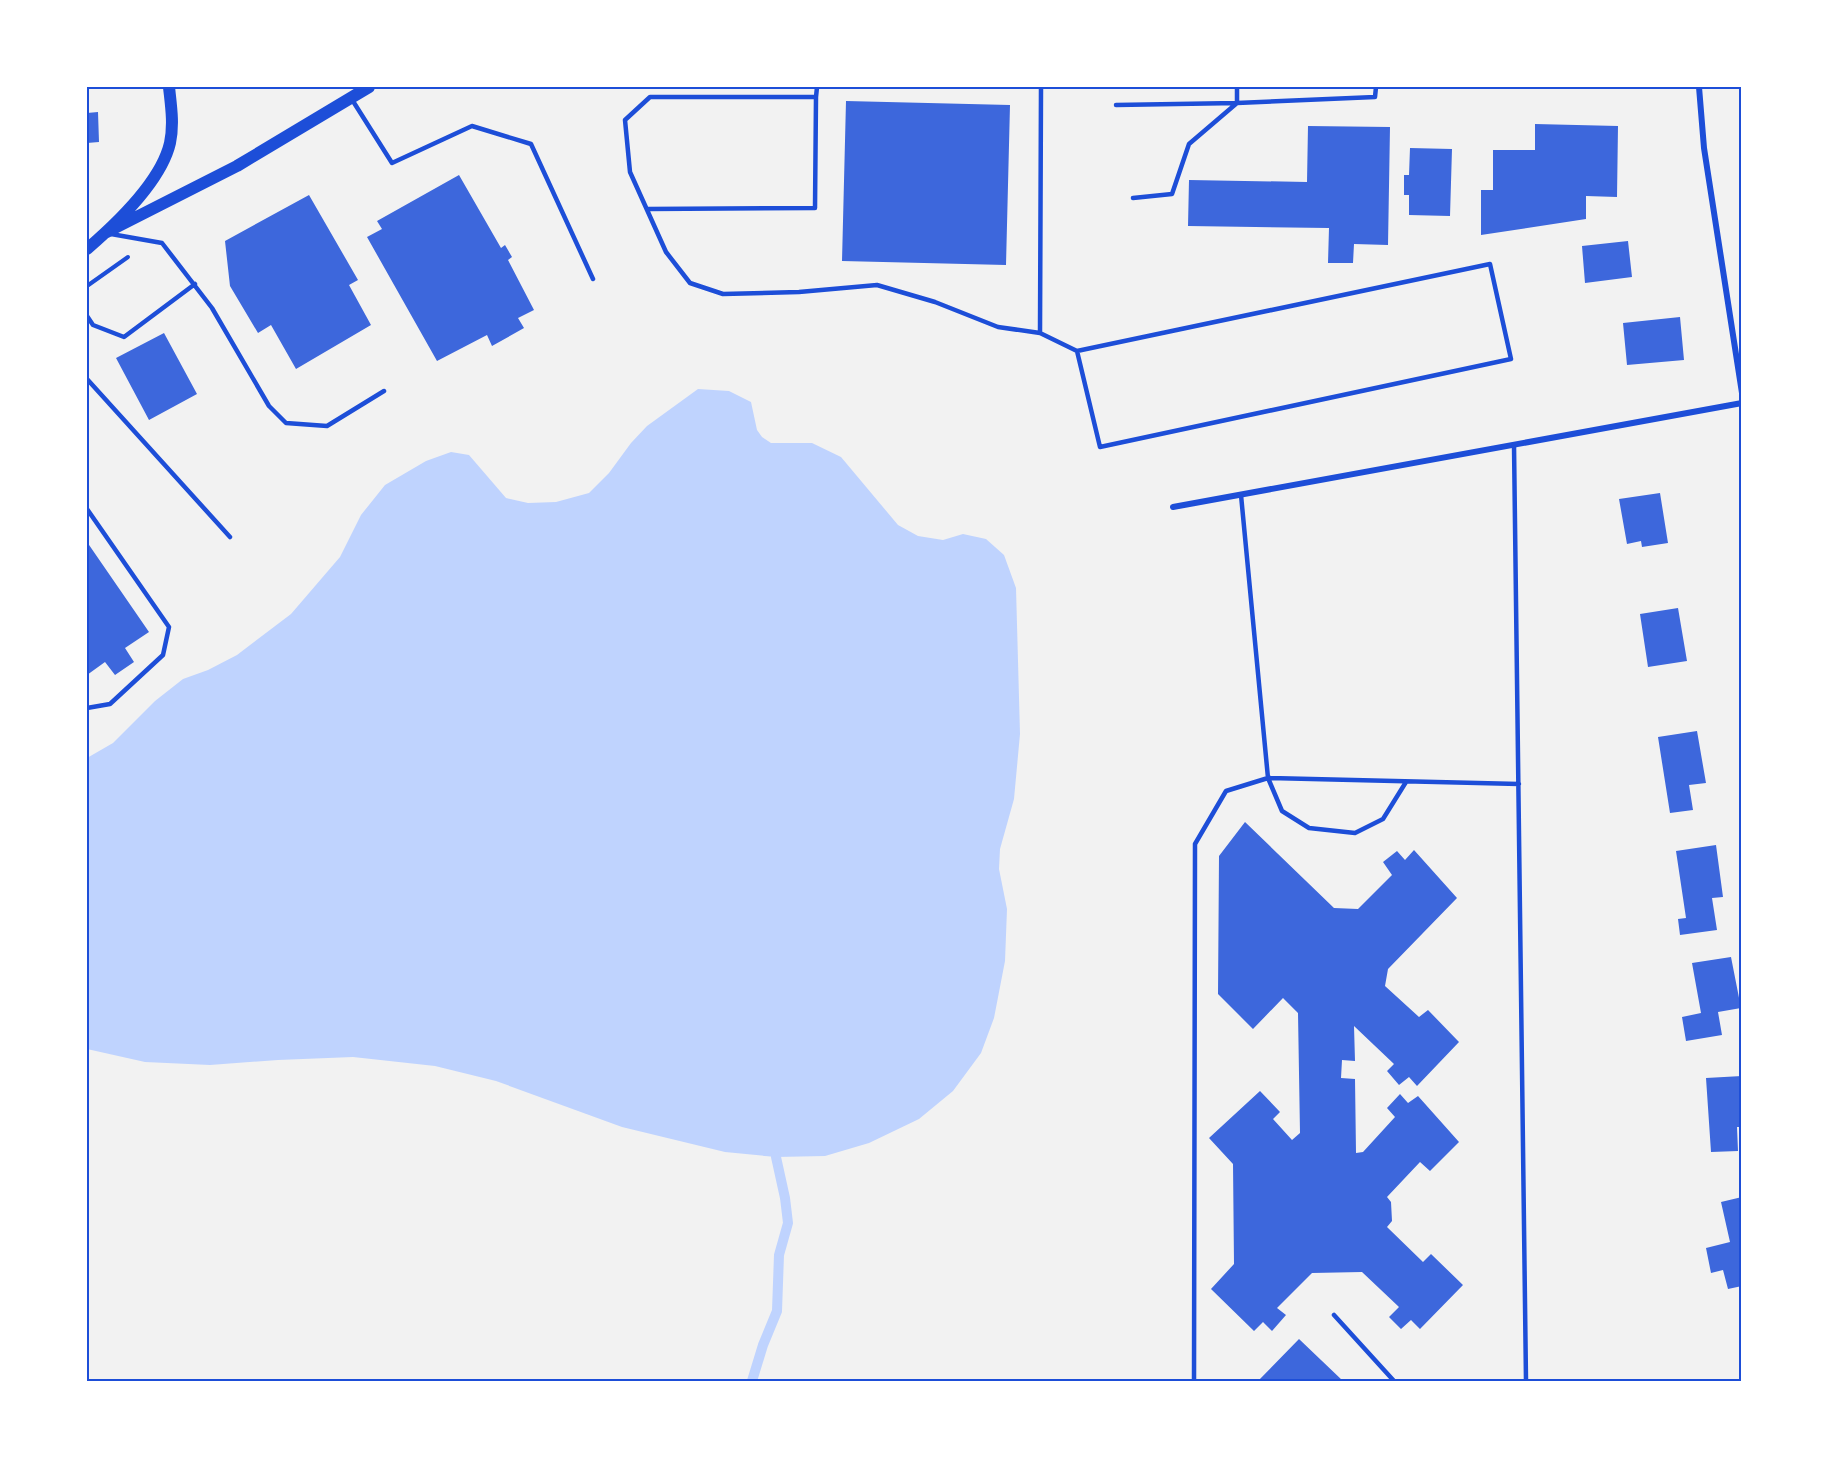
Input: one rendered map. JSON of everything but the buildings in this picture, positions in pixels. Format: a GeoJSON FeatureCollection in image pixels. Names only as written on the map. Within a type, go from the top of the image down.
{"type":"FeatureCollection","features":[{"type":"Feature","properties":{"kind":"main road"},"geometry":{"type":"LineString","coordinates":[[87,249],[105,233],[147,186],[160,167],[170,144],[172,118],[169,87]]}},
{"type":"Feature","properties":{"kind":"main road"},"geometry":{"type":"LineString","coordinates":[[105,233],[237,166],[369,87]]}},
{"type":"Feature","properties":{"kind":"street"},"geometry":{"type":"LineString","coordinates":[[1699,87],[1704,148],[1739,353],[1742,393]]}},
{"type":"Feature","properties":{"kind":"street"},"geometry":{"type":"LineString","coordinates":[[1173,507],[1742,404]]}},
{"type":"Feature","properties":{"kind":"lane"},"geometry":{"type":"LineString","coordinates":[[648,208],[815,208],[817,87]]}},
{"type":"Feature","properties":{"kind":"lane"},"geometry":{"type":"LineString","coordinates":[[1040,333],[1041,87]]}},
{"type":"Feature","properties":{"kind":"lane"},"geometry":{"type":"LineString","coordinates":[[1237,87],[1238,103]]}},
{"type":"Feature","properties":{"kind":"lane"},"geometry":{"type":"LineString","coordinates":[[1116,105],[1375,97],[1376,87]]}},
{"type":"Feature","properties":{"kind":"lane"},"geometry":{"type":"LineString","coordinates":[[816,97],[650,98],[625,120],[630,172],[666,252],[690,283],[723,294],[799,292],[877,285],[935,302],[998,327],[1040,333],[1077,351],[1490,264],[1511,359],[1100,447],[1077,351]]}},
{"type":"Feature","properties":{"kind":"lane"},"geometry":{"type":"LineString","coordinates":[[351,98],[392,163],[472,126],[531,144],[593,279]]}},
{"type":"Feature","properties":{"kind":"lane"},"geometry":{"type":"LineString","coordinates":[[1133,198],[1172,194],[1189,144],[1238,103]]}},
{"type":"Feature","properties":{"kind":"lane"},"geometry":{"type":"LineString","coordinates":[[105,233],[162,243],[212,308],[269,406],[286,423],[327,426],[384,391]]}},
{"type":"Feature","properties":{"kind":"lane"},"geometry":{"type":"LineString","coordinates":[[87,316],[93,325],[124,337],[195,284]]}},
{"type":"Feature","properties":{"kind":"lane"},"geometry":{"type":"LineString","coordinates":[[87,379],[230,537]]}},
{"type":"Feature","properties":{"kind":"lane"},"geometry":{"type":"LineString","coordinates":[[1514,445],[1526,1381]]}},
{"type":"Feature","properties":{"kind":"lane"},"geometry":{"type":"LineString","coordinates":[[1241,495],[1268,778],[1282,811],[1309,828],[1355,833],[1383,819],[1406,782]]}},
{"type":"Feature","properties":{"kind":"lane"},"geometry":{"type":"LineString","coordinates":[[87,509],[169,627],[163,655],[110,704],[87,708]]}},
{"type":"Feature","properties":{"kind":"lane"},"geometry":{"type":"LineString","coordinates":[[1194,1381],[1195,844],[1226,790],[1268,778],[1518,784]]}},
{"type":"Feature","properties":{"kind":"lane"},"geometry":{"type":"LineString","coordinates":[[1334,1315],[1394,1381]]}},
{"type":"Feature","properties":{"kind":"water"},"geometry":{"type":"Polygon","coordinates":[[[698,389],[729,391],[751,402],[757,430],[771,443],[812,443],[841,457],[898,525],[918,536],[943,540],[963,534],[986,539],[1004,555],[1016,588],[1020,734],[1014,799],[1000,849],[999,869],[1007,909],[1005,961],[994,1018],[981,1053],[953,1091],[919,1119],[869,1143],[825,1156],[776,1157],[725,1152],[622,1127],[496,1081],[435,1066],[353,1057],[210,1065],[145,1062],[87,1049],[87,758],[113,743],[155,701],[183,679],[208,670],[237,655],[291,614],[340,557],[361,515],[385,485],[426,461],[451,452],[469,455],[506,498],[528,503],[556,502],[589,493],[609,473],[647,426],[698,389]]]}},
{"type":"Feature","properties":{"kind":"waterway"},"geometry":{"type":"LineString","coordinates":[[752,1381],[777,1311],[779,1255],[788,1223],[776,1157]]}}]}
